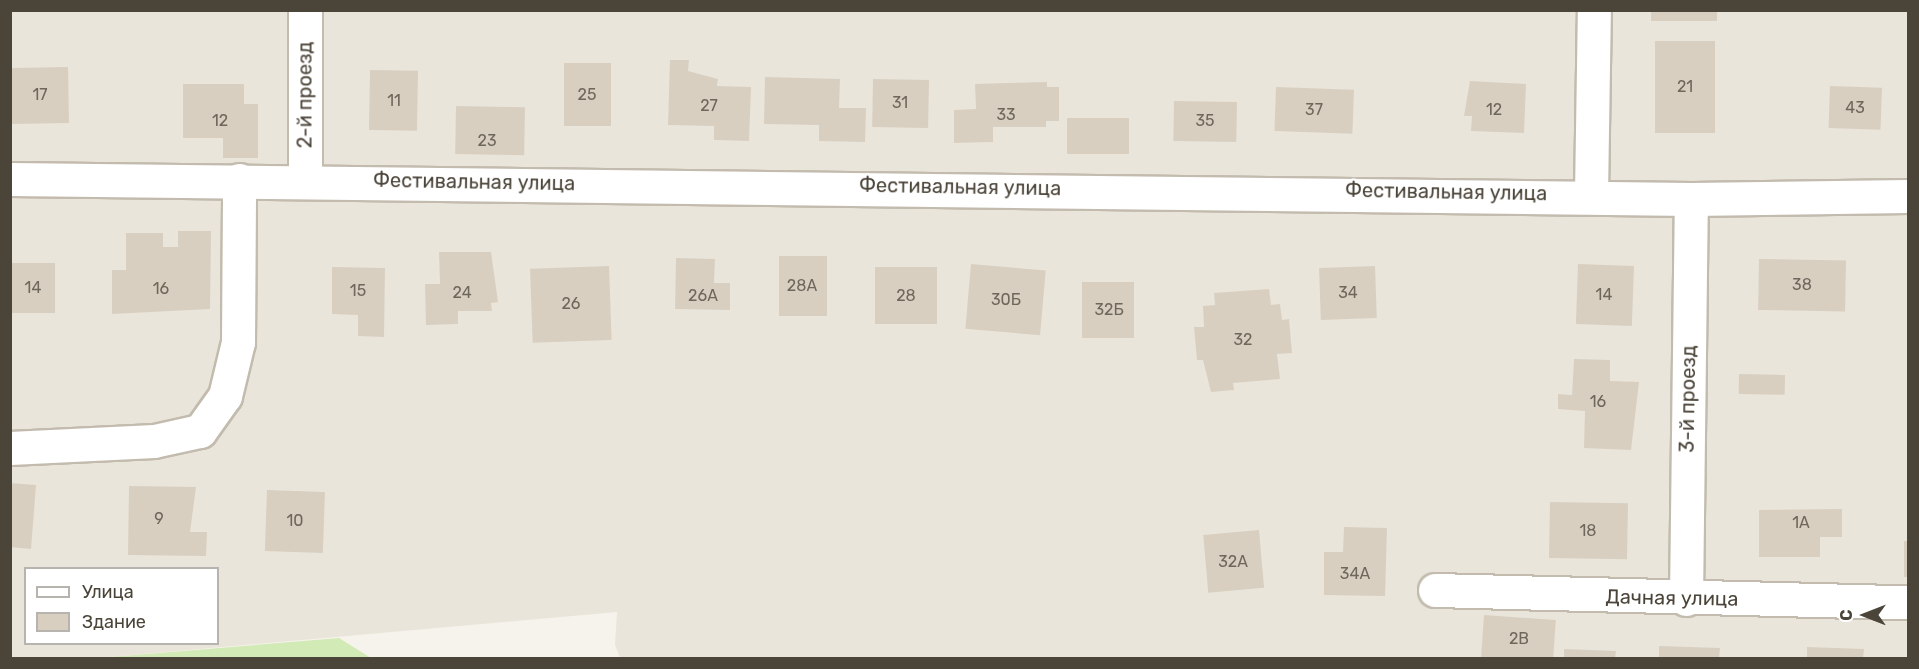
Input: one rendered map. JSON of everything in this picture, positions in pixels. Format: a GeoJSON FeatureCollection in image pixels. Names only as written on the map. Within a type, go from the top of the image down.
{"type":"FeatureCollection","features":[{"type":"Feature","properties":{"kind":"street","name":"2-й проезд"},"geometry":{"type":"LineString","coordinates":[[305,10],[305,180]]}},
{"type":"Feature","properties":{"kind":"street"},"geometry":{"type":"LineString","coordinates":[[1591,194],[1594,10]]}},
{"type":"Feature","properties":{"kind":"street","name":"Фестивальная улица"},"geometry":{"type":"LineString","coordinates":[[10,179],[1591,194],[1691,199],[1908,196]]}},
{"type":"Feature","properties":{"kind":"street"},"geometry":{"type":"LineString","coordinates":[[10,448],[154,441],[200,431],[225,396],[238,342],[239,180]]}},
{"type":"Feature","properties":{"kind":"street","name":"3-й проезд"},"geometry":{"type":"LineString","coordinates":[[1686,599],[1691,199]]}},
{"type":"Feature","properties":{"kind":"street","name":"Дачная улица"},"geometry":{"type":"LineString","coordinates":[[1435,590],[1686,599],[1908,602]]}},
{"type":"Feature","properties":{"kind":"shaded area"},"geometry":{"type":"Polygon","coordinates":[[[10,11],[1908,11],[1908,658],[620,658],[615,645],[617,612],[98,658],[11,658],[10,11]]]}},
{"type":"Feature","properties":{"kind":"green space"},"geometry":{"type":"Polygon","coordinates":[[[339,638],[371,658],[98,658],[339,638]]]}},
{"type":"Feature","properties":{"kind":"building"},"geometry":{"type":"Polygon","coordinates":[[[1651,10],[1717,10],[1717,21],[1651,21],[1651,10]]]}},
{"type":"Feature","properties":{"kind":"building"},"geometry":{"type":"Polygon","coordinates":[[[1655,41],[1715,41],[1715,133],[1655,133],[1655,41]]]}},
{"type":"Feature","properties":{"kind":"building"},"geometry":{"type":"Polygon","coordinates":[[[670,60],[689,60],[688,71],[718,79],[717,86],[751,87],[749,141],[714,140],[714,126],[668,125],[670,60]]]}},
{"type":"Feature","properties":{"kind":"building"},"geometry":{"type":"Polygon","coordinates":[[[564,63],[611,63],[611,126],[564,126],[564,63]]]}},
{"type":"Feature","properties":{"kind":"building"},"geometry":{"type":"Polygon","coordinates":[[[68,67],[69,123],[11,124],[10,68],[68,67]]]}},
{"type":"Feature","properties":{"kind":"building"},"geometry":{"type":"Polygon","coordinates":[[[370,70],[418,71],[417,131],[369,130],[370,70]]]}},
{"type":"Feature","properties":{"kind":"building"},"geometry":{"type":"Polygon","coordinates":[[[765,77],[840,79],[839,108],[866,108],[865,142],[819,141],[819,125],[764,124],[765,77]]]}},
{"type":"Feature","properties":{"kind":"building"},"geometry":{"type":"Polygon","coordinates":[[[873,79],[929,80],[928,128],[872,127],[873,79]]]}},
{"type":"Feature","properties":{"kind":"building"},"geometry":{"type":"Polygon","coordinates":[[[1470,81],[1526,84],[1524,133],[1471,131],[1472,116],[1464,116],[1470,81]]]}},
{"type":"Feature","properties":{"kind":"building"},"geometry":{"type":"Polygon","coordinates":[[[1047,82],[1047,87],[1059,87],[1059,121],[1046,121],[1046,127],[993,127],[993,142],[954,143],[954,110],[976,109],[975,84],[1047,82]]]}},
{"type":"Feature","properties":{"kind":"building"},"geometry":{"type":"Polygon","coordinates":[[[183,84],[244,84],[244,104],[258,104],[258,158],[223,158],[223,138],[183,138],[183,84]]]}},
{"type":"Feature","properties":{"kind":"building"},"geometry":{"type":"Polygon","coordinates":[[[1830,86],[1882,88],[1881,130],[1829,128],[1830,86]]]}},
{"type":"Feature","properties":{"kind":"building"},"geometry":{"type":"Polygon","coordinates":[[[1276,87],[1354,90],[1352,134],[1274,131],[1276,87]]]}},
{"type":"Feature","properties":{"kind":"building"},"geometry":{"type":"Polygon","coordinates":[[[1174,101],[1237,102],[1236,142],[1173,141],[1174,101]]]}},
{"type":"Feature","properties":{"kind":"building"},"geometry":{"type":"Polygon","coordinates":[[[456,106],[525,107],[524,155],[455,154],[456,106]]]}},
{"type":"Feature","properties":{"kind":"building"},"geometry":{"type":"Polygon","coordinates":[[[1067,118],[1129,118],[1129,154],[1067,154],[1067,118]]]}},
{"type":"Feature","properties":{"kind":"building"},"geometry":{"type":"Polygon","coordinates":[[[178,231],[211,231],[210,309],[112,314],[112,270],[126,270],[126,233],[163,233],[163,247],[178,247],[178,231]]]}},
{"type":"Feature","properties":{"kind":"building"},"geometry":{"type":"Polygon","coordinates":[[[439,252],[491,252],[498,302],[491,303],[492,311],[458,311],[458,324],[426,325],[425,284],[440,284],[439,252]]]}},
{"type":"Feature","properties":{"kind":"building"},"geometry":{"type":"Polygon","coordinates":[[[779,256],[827,256],[827,316],[779,316],[779,256]]]}},
{"type":"Feature","properties":{"kind":"building"},"geometry":{"type":"Polygon","coordinates":[[[676,258],[715,259],[714,283],[730,283],[730,310],[675,309],[676,258]]]}},
{"type":"Feature","properties":{"kind":"building"},"geometry":{"type":"Polygon","coordinates":[[[1759,259],[1846,261],[1845,312],[1758,310],[1759,259]]]}},
{"type":"Feature","properties":{"kind":"building"},"geometry":{"type":"Polygon","coordinates":[[[10,263],[55,263],[55,313],[10,313],[10,263]]]}},
{"type":"Feature","properties":{"kind":"building"},"geometry":{"type":"Polygon","coordinates":[[[971,264],[1046,271],[1040,335],[965,329],[971,264]]]}},
{"type":"Feature","properties":{"kind":"building"},"geometry":{"type":"Polygon","coordinates":[[[1578,264],[1634,266],[1632,326],[1576,324],[1578,264]]]}},
{"type":"Feature","properties":{"kind":"building"},"geometry":{"type":"Polygon","coordinates":[[[609,266],[612,340],[533,343],[530,269],[609,266]]]}},
{"type":"Feature","properties":{"kind":"building"},"geometry":{"type":"Polygon","coordinates":[[[1375,266],[1377,318],[1321,320],[1319,268],[1375,266]]]}},
{"type":"Feature","properties":{"kind":"building"},"geometry":{"type":"Polygon","coordinates":[[[332,267],[385,268],[384,337],[358,336],[358,315],[332,314],[332,267]]]}},
{"type":"Feature","properties":{"kind":"building"},"geometry":{"type":"Polygon","coordinates":[[[875,267],[937,267],[937,324],[875,324],[875,267]]]}},
{"type":"Feature","properties":{"kind":"building"},"geometry":{"type":"Polygon","coordinates":[[[1082,282],[1134,282],[1134,338],[1082,338],[1082,282]]]}},
{"type":"Feature","properties":{"kind":"building"},"geometry":{"type":"Polygon","coordinates":[[[1269,289],[1271,305],[1280,304],[1282,320],[1289,319],[1292,353],[1277,354],[1280,379],[1233,383],[1234,390],[1211,392],[1203,360],[1197,360],[1194,327],[1204,327],[1203,306],[1215,305],[1214,293],[1269,289]]]}},
{"type":"Feature","properties":{"kind":"building"},"geometry":{"type":"Polygon","coordinates":[[[1574,359],[1610,360],[1610,381],[1639,382],[1631,450],[1584,448],[1585,411],[1558,409],[1558,394],[1572,395],[1574,359]]]}},
{"type":"Feature","properties":{"kind":"building"},"geometry":{"type":"Polygon","coordinates":[[[1739,374],[1785,375],[1785,395],[1739,394],[1739,374]]]}},
{"type":"Feature","properties":{"kind":"building"},"geometry":{"type":"Polygon","coordinates":[[[10,483],[36,485],[31,549],[10,547],[10,483]]]}},
{"type":"Feature","properties":{"kind":"building"},"geometry":{"type":"Polygon","coordinates":[[[129,486],[196,487],[190,532],[207,532],[206,556],[128,555],[129,486]]]}},
{"type":"Feature","properties":{"kind":"building"},"geometry":{"type":"Polygon","coordinates":[[[267,490],[325,492],[323,553],[265,551],[267,490]]]}},
{"type":"Feature","properties":{"kind":"building"},"geometry":{"type":"Polygon","coordinates":[[[1550,502],[1628,503],[1627,559],[1549,558],[1550,502]]]}},
{"type":"Feature","properties":{"kind":"building"},"geometry":{"type":"Polygon","coordinates":[[[1842,509],[1842,537],[1820,537],[1820,557],[1759,557],[1759,510],[1842,509]]]}},
{"type":"Feature","properties":{"kind":"building"},"geometry":{"type":"Polygon","coordinates":[[[1344,527],[1387,528],[1385,596],[1324,595],[1324,552],[1343,552],[1344,527]]]}},
{"type":"Feature","properties":{"kind":"building"},"geometry":{"type":"Polygon","coordinates":[[[1259,530],[1264,588],[1208,593],[1203,535],[1259,530]]]}},
{"type":"Feature","properties":{"kind":"building"},"geometry":{"type":"Polygon","coordinates":[[[1904,541],[1908,541],[1908,577],[1904,577],[1904,541]]]}},
{"type":"Feature","properties":{"kind":"building"},"geometry":{"type":"Polygon","coordinates":[[[1484,615],[1556,620],[1553,658],[1481,658],[1484,615]]]}},
{"type":"Feature","properties":{"kind":"building"},"geometry":{"type":"Polygon","coordinates":[[[1659,646],[1720,648],[1719,658],[1659,658],[1659,646]]]}},
{"type":"Feature","properties":{"kind":"building"},"geometry":{"type":"Polygon","coordinates":[[[1807,647],[1864,649],[1863,658],[1807,658],[1807,647]]]}},
{"type":"Feature","properties":{"kind":"building"},"geometry":{"type":"Polygon","coordinates":[[[1564,649],[1616,651],[1615,658],[1564,658],[1564,649]]]}}]}
